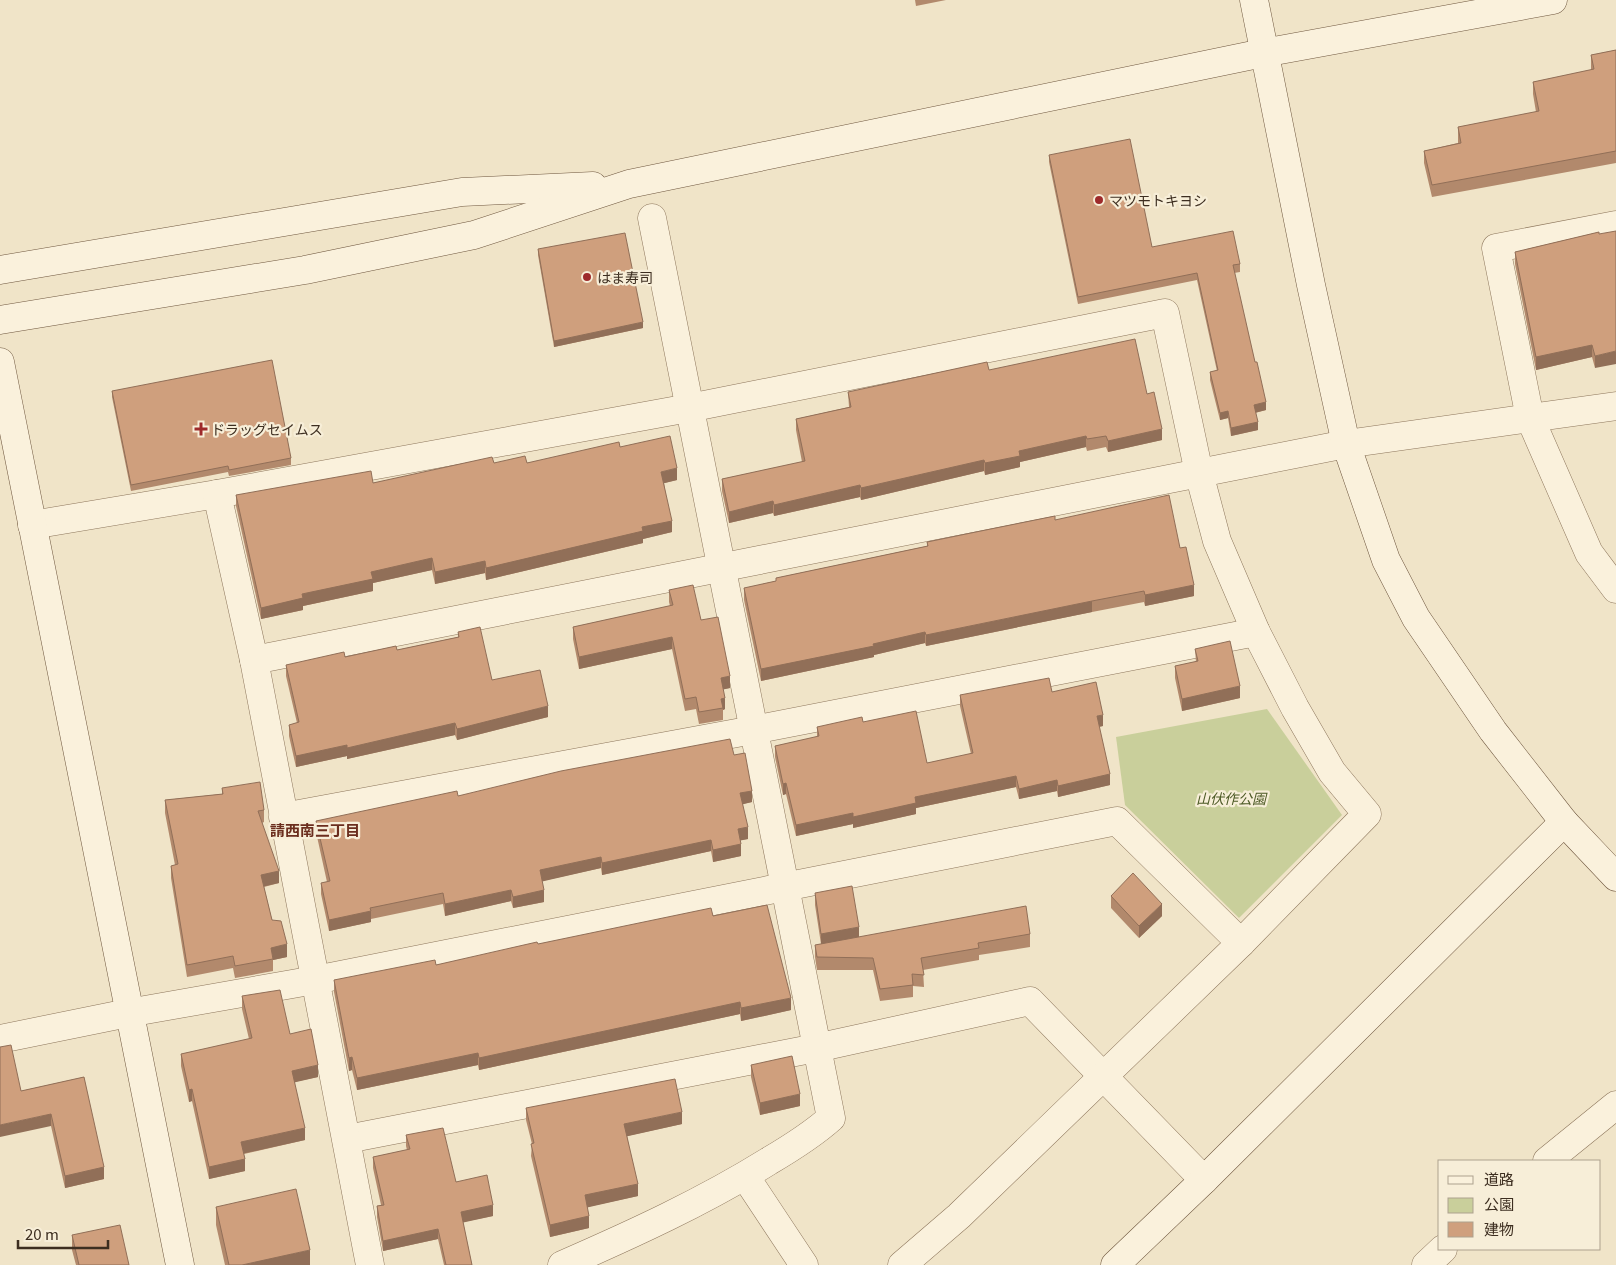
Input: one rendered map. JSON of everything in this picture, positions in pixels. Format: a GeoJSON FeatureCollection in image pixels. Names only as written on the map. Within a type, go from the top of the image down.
{"type":"FeatureCollection","features":[{"type":"Feature","properties":{"kind":"street"},"geometry":{"type":"LineString","coordinates":[[1254,0],[1263,53],[1346,444],[1386,560],[1416,618],[1493,731],[1564,822],[1616,877]]}},
{"type":"Feature","properties":{"kind":"street"},"geometry":{"type":"LineString","coordinates":[[0,320],[305,270],[474,235],[630,184],[1263,53],[1553,0]]}},
{"type":"Feature","properties":{"kind":"street"},"geometry":{"type":"LineString","coordinates":[[0,270],[462,192],[630,184]]}},
{"type":"Feature","properties":{"kind":"street"},"geometry":{"type":"LineString","coordinates":[[562,1265],[652,1226],[744,1176],[814,1133],[831,1118],[652,218]]}},
{"type":"Feature","properties":{"kind":"street"},"geometry":{"type":"LineString","coordinates":[[1616,225],[1496,248],[1530,418],[1589,553],[1616,589]]}},
{"type":"Feature","properties":{"kind":"street"},"geometry":{"type":"LineString","coordinates":[[32,525],[217,494],[689,408],[1165,313],[1199,473],[1217,541],[1256,632],[1295,708],[1332,772],[1367,814],[1242,943],[958,1216],[902,1265]]}},
{"type":"Feature","properties":{"kind":"street"},"geometry":{"type":"LineString","coordinates":[[0,362],[128,1012],[180,1265]]}},
{"type":"Feature","properties":{"kind":"street"},"geometry":{"type":"LineString","coordinates":[[254,660],[1346,444],[1616,406]]}},
{"type":"Feature","properties":{"kind":"street"},"geometry":{"type":"LineString","coordinates":[[217,494],[254,660],[370,1265]]}},
{"type":"Feature","properties":{"kind":"street"},"geometry":{"type":"LineString","coordinates":[[283,817],[753,730],[1256,632]]}},
{"type":"Feature","properties":{"kind":"street"},"geometry":{"type":"LineString","coordinates":[[0,1039],[128,1012],[315,980],[1117,821],[1242,943]]}},
{"type":"Feature","properties":{"kind":"street"},"geometry":{"type":"LineString","coordinates":[[1115,1265],[1204,1180],[1564,822]]}},
{"type":"Feature","properties":{"kind":"street"},"geometry":{"type":"LineString","coordinates":[[347,1139],[816,1048],[1030,1001],[1204,1180]]}},
{"type":"Feature","properties":{"kind":"street"},"geometry":{"type":"LineString","coordinates":[[1548,1160],[1616,1106]]}},
{"type":"Feature","properties":{"kind":"street"},"geometry":{"type":"LineString","coordinates":[[744,1176],[804,1265]]}},
{"type":"Feature","properties":{"kind":"street"},"geometry":{"type":"LineString","coordinates":[[1426,1265],[1442,1250]]}},
{"type":"Feature","properties":{"kind":"green space","name":"山伏作公園"},"geometry":{"type":"Polygon","coordinates":[[[1267,709],[1342,815],[1239,918],[1125,805],[1116,737],[1267,709]]]}},
{"type":"Feature","properties":{"kind":"building"},"geometry":{"type":"Polygon","coordinates":[[[1616,50],[1616,151],[1432,185],[1424,151],[1461,143],[1458,127],[1539,111],[1533,82],[1594,69],[1591,55],[1616,50]]]}},
{"type":"Feature","properties":{"kind":"building","name":"マツモトキヨシ"},"geometry":{"type":"Polygon","coordinates":[[[1130,139],[1152,247],[1233,231],[1240,264],[1233,265],[1266,402],[1254,405],[1258,422],[1231,428],[1228,411],[1220,413],[1210,372],[1218,370],[1197,273],[1078,297],[1049,155],[1130,139]]]}},
{"type":"Feature","properties":{"kind":"building"},"geometry":{"type":"Polygon","coordinates":[[[1616,231],[1616,351],[1595,356],[1592,345],[1536,357],[1515,252],[1599,232],[1599,234],[1616,231]]]}},
{"type":"Feature","properties":{"kind":"building","name":"はま寿司"},"geometry":{"type":"Polygon","coordinates":[[[625,233],[643,322],[554,341],[538,249],[625,233]]]}},
{"type":"Feature","properties":{"kind":"building"},"geometry":{"type":"Polygon","coordinates":[[[1135,339],[1147,394],[1154,392],[1162,429],[1108,441],[1106,436],[1087,439],[1086,436],[1019,451],[1020,456],[985,463],[984,460],[861,488],[860,485],[774,505],[773,501],[729,512],[722,479],[805,461],[796,419],[851,407],[848,392],[987,362],[989,370],[1135,339]]]}},
{"type":"Feature","properties":{"kind":"building","name":"ドラッグセイムス"},"geometry":{"type":"Polygon","coordinates":[[[272,360],[291,458],[229,470],[228,466],[131,485],[112,391],[272,360]]]}},
{"type":"Feature","properties":{"kind":"building"},"geometry":{"type":"Polygon","coordinates":[[[670,436],[677,468],[661,472],[672,521],[642,527],[643,531],[486,568],[485,561],[435,572],[432,558],[371,572],[373,579],[302,594],[303,598],[261,608],[236,495],[371,471],[373,483],[492,457],[494,463],[525,456],[527,463],[619,442],[620,447],[670,436]]]}},
{"type":"Feature","properties":{"kind":"building"},"geometry":{"type":"Polygon","coordinates":[[[1169,495],[1180,548],[1186,547],[1194,585],[1145,595],[1144,591],[926,635],[925,632],[873,644],[874,646],[761,669],[744,588],[776,581],[776,578],[928,546],[927,542],[1055,516],[1055,520],[1169,495]]]}},
{"type":"Feature","properties":{"kind":"building"},"geometry":{"type":"Polygon","coordinates":[[[693,585],[701,620],[718,617],[730,676],[721,678],[725,698],[721,699],[723,708],[699,712],[696,697],[685,699],[672,637],[579,657],[573,627],[673,605],[669,590],[693,585]]]}},
{"type":"Feature","properties":{"kind":"building"},"geometry":{"type":"Polygon","coordinates":[[[480,627],[492,680],[540,670],[548,706],[457,729],[455,723],[347,748],[347,745],[296,756],[289,725],[299,722],[286,665],[344,652],[345,657],[396,646],[397,650],[459,637],[458,632],[480,627]]]}},
{"type":"Feature","properties":{"kind":"building"},"geometry":{"type":"Polygon","coordinates":[[[1230,641],[1240,686],[1182,699],[1175,666],[1198,661],[1195,649],[1230,641]]]}},
{"type":"Feature","properties":{"kind":"building"},"geometry":{"type":"Polygon","coordinates":[[[1049,678],[1052,692],[1096,682],[1103,715],[1097,716],[1110,774],[1058,786],[1057,780],[1019,789],[1016,776],[915,797],[916,803],[853,817],[853,813],[796,825],[786,783],[783,784],[775,746],[819,736],[817,727],[862,717],[863,722],[916,711],[927,763],[973,753],[960,695],[1049,678]]]}},
{"type":"Feature","properties":{"kind":"building"},"geometry":{"type":"Polygon","coordinates":[[[730,739],[734,755],[745,753],[752,791],[740,793],[748,827],[738,829],[741,844],[713,850],[711,840],[602,863],[601,857],[540,870],[544,890],[513,897],[511,890],[445,904],[443,893],[370,908],[371,911],[329,920],[321,883],[330,881],[316,821],[457,791],[458,796],[561,771],[730,739]]]}},
{"type":"Feature","properties":{"kind":"building"},"geometry":{"type":"Polygon","coordinates":[[[260,782],[264,810],[258,811],[279,871],[261,875],[272,920],[281,921],[287,944],[271,948],[273,959],[235,966],[233,956],[187,965],[171,866],[178,864],[165,800],[223,794],[222,788],[260,782]]]}},
{"type":"Feature","properties":{"kind":"building"},"geometry":{"type":"Polygon","coordinates":[[[1133,873],[1162,904],[1139,926],[1111,896],[1133,873]]]}},
{"type":"Feature","properties":{"kind":"building"},"geometry":{"type":"Polygon","coordinates":[[[852,886],[859,927],[821,934],[815,893],[852,886]]]}},
{"type":"Feature","properties":{"kind":"building"},"geometry":{"type":"Polygon","coordinates":[[[767,905],[791,998],[741,1008],[740,1002],[479,1058],[478,1053],[357,1078],[352,1057],[349,1058],[334,980],[435,960],[436,965],[537,942],[538,944],[711,908],[713,916],[767,905]]]}},
{"type":"Feature","properties":{"kind":"building"},"geometry":{"type":"Polygon","coordinates":[[[1026,906],[1030,934],[978,943],[979,948],[921,958],[924,975],[912,974],[913,985],[880,989],[873,958],[817,957],[815,945],[1026,906]]]}},
{"type":"Feature","properties":{"kind":"building"},"geometry":{"type":"Polygon","coordinates":[[[280,990],[290,1034],[311,1029],[318,1065],[292,1071],[305,1128],[241,1142],[245,1159],[209,1167],[192,1089],[189,1090],[181,1054],[252,1038],[242,996],[280,990]]]}},
{"type":"Feature","properties":{"kind":"building"},"geometry":{"type":"Polygon","coordinates":[[[11,1045],[21,1091],[84,1077],[104,1167],[65,1176],[51,1114],[0,1125],[0,1047],[11,1045]]]}},
{"type":"Feature","properties":{"kind":"building"},"geometry":{"type":"Polygon","coordinates":[[[792,1056],[800,1094],[760,1103],[751,1065],[792,1056]]]}},
{"type":"Feature","properties":{"kind":"building"},"geometry":{"type":"Polygon","coordinates":[[[675,1079],[682,1112],[624,1124],[638,1184],[585,1195],[589,1216],[550,1225],[531,1144],[534,1143],[526,1108],[675,1079]]]}},
{"type":"Feature","properties":{"kind":"building"},"geometry":{"type":"Polygon","coordinates":[[[443,1128],[456,1182],[487,1175],[493,1205],[461,1212],[472,1265],[446,1265],[438,1229],[383,1241],[377,1206],[384,1205],[373,1157],[410,1149],[406,1135],[443,1128]]]}},
{"type":"Feature","properties":{"kind":"building"},"geometry":{"type":"Polygon","coordinates":[[[296,1189],[310,1250],[242,1265],[229,1265],[216,1207],[296,1189]]]}},
{"type":"Feature","properties":{"kind":"building"},"geometry":{"type":"Polygon","coordinates":[[[120,1225],[129,1265],[79,1265],[72,1235],[120,1225]]]}},
{"type":"Feature","properties":{"kind":"place","name":"マツモトキヨシ"},"geometry":{"type":"Point","coordinates":[1099,200]}},
{"type":"Feature","properties":{"kind":"place","name":"はま寿司"},"geometry":{"type":"Point","coordinates":[587,277]}},
{"type":"Feature","properties":{"kind":"place","name":"ドラッグセイムス"},"geometry":{"type":"Point","coordinates":[201,429]}},
{"type":"Feature","properties":{"kind":"district","name":"請西南三丁目"},"geometry":{"type":"Point","coordinates":[315,829]}}]}
